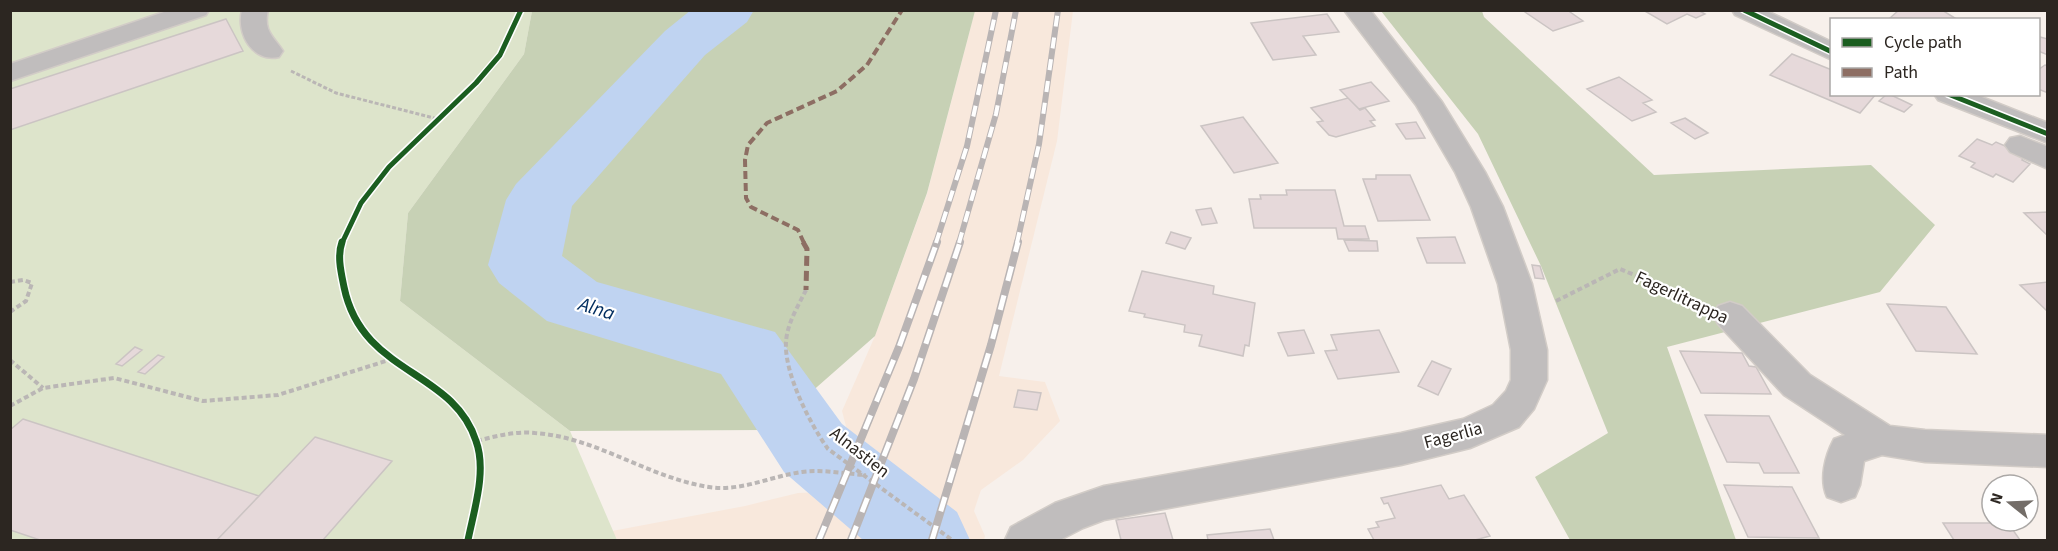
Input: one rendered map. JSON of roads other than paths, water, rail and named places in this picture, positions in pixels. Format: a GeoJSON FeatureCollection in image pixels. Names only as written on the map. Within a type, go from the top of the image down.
{"type":"FeatureCollection","features":[{"type":"Feature","properties":{"kind":"street"},"geometry":{"type":"LineString","coordinates":[[10,73],[197,10]]}},
{"type":"Feature","properties":{"kind":"street"},"geometry":{"type":"LineString","coordinates":[[255,10],[252,28],[261,45],[270,51]]}},
{"type":"Feature","properties":{"kind":"street","name":"Fagerlia"},"geometry":{"type":"LineString","coordinates":[[1025,540],[1069,515],[1104,503],[1401,449],[1470,433],[1506,416],[1521,399],[1529,380],[1529,350],[1523,317],[1505,253],[1470,172],[1428,102],[1356,10]]}},
{"type":"Feature","properties":{"kind":"street"},"geometry":{"type":"LineString","coordinates":[[1744,10],[1830,51]]}},
{"type":"Feature","properties":{"kind":"street"},"geometry":{"type":"LineString","coordinates":[[1953,96],[2048,134]]}},
{"type":"Feature","properties":{"kind":"street"},"geometry":{"type":"LineString","coordinates":[[2020,145],[2048,160]]}},
{"type":"Feature","properties":{"kind":"street","name":"Fagerlitrappa"},"geometry":{"type":"LineString","coordinates":[[1730,315],[1797,385],[1882,440]]}},
{"type":"Feature","properties":{"kind":"street","name":"Fagerlitrappa"},"geometry":{"type":"LineString","coordinates":[[1841,485],[1846,450],[1882,440],[1925,446],[2048,451]]}},
{"type":"Feature","properties":{"kind":"waterway","name":"Alna"},"geometry":{"type":"LineString","coordinates":[[727,10],[685,43],[540,200],[524,265],[573,302],[748,353],[813,448],[926,540]]}},
{"type":"Feature","properties":{"kind":"railway"},"geometry":{"type":"LineString","coordinates":[[936,243],[967,146],[996,10]]}},
{"type":"Feature","properties":{"kind":"railway"},"geometry":{"type":"LineString","coordinates":[[959,243],[996,114],[1016,10]]}},
{"type":"Feature","properties":{"kind":"railway"},"geometry":{"type":"LineString","coordinates":[[1017,243],[1039,144],[1058,10]]}},
{"type":"Feature","properties":{"kind":"railway"},"geometry":{"type":"LineString","coordinates":[[819,540],[899,347],[937,242]]}},
{"type":"Feature","properties":{"kind":"railway"},"geometry":{"type":"LineString","coordinates":[[851,540],[914,379],[960,242]]}},
{"type":"Feature","properties":{"kind":"railway"},"geometry":{"type":"LineString","coordinates":[[932,540],[991,345],[1018,242]]}}]}
